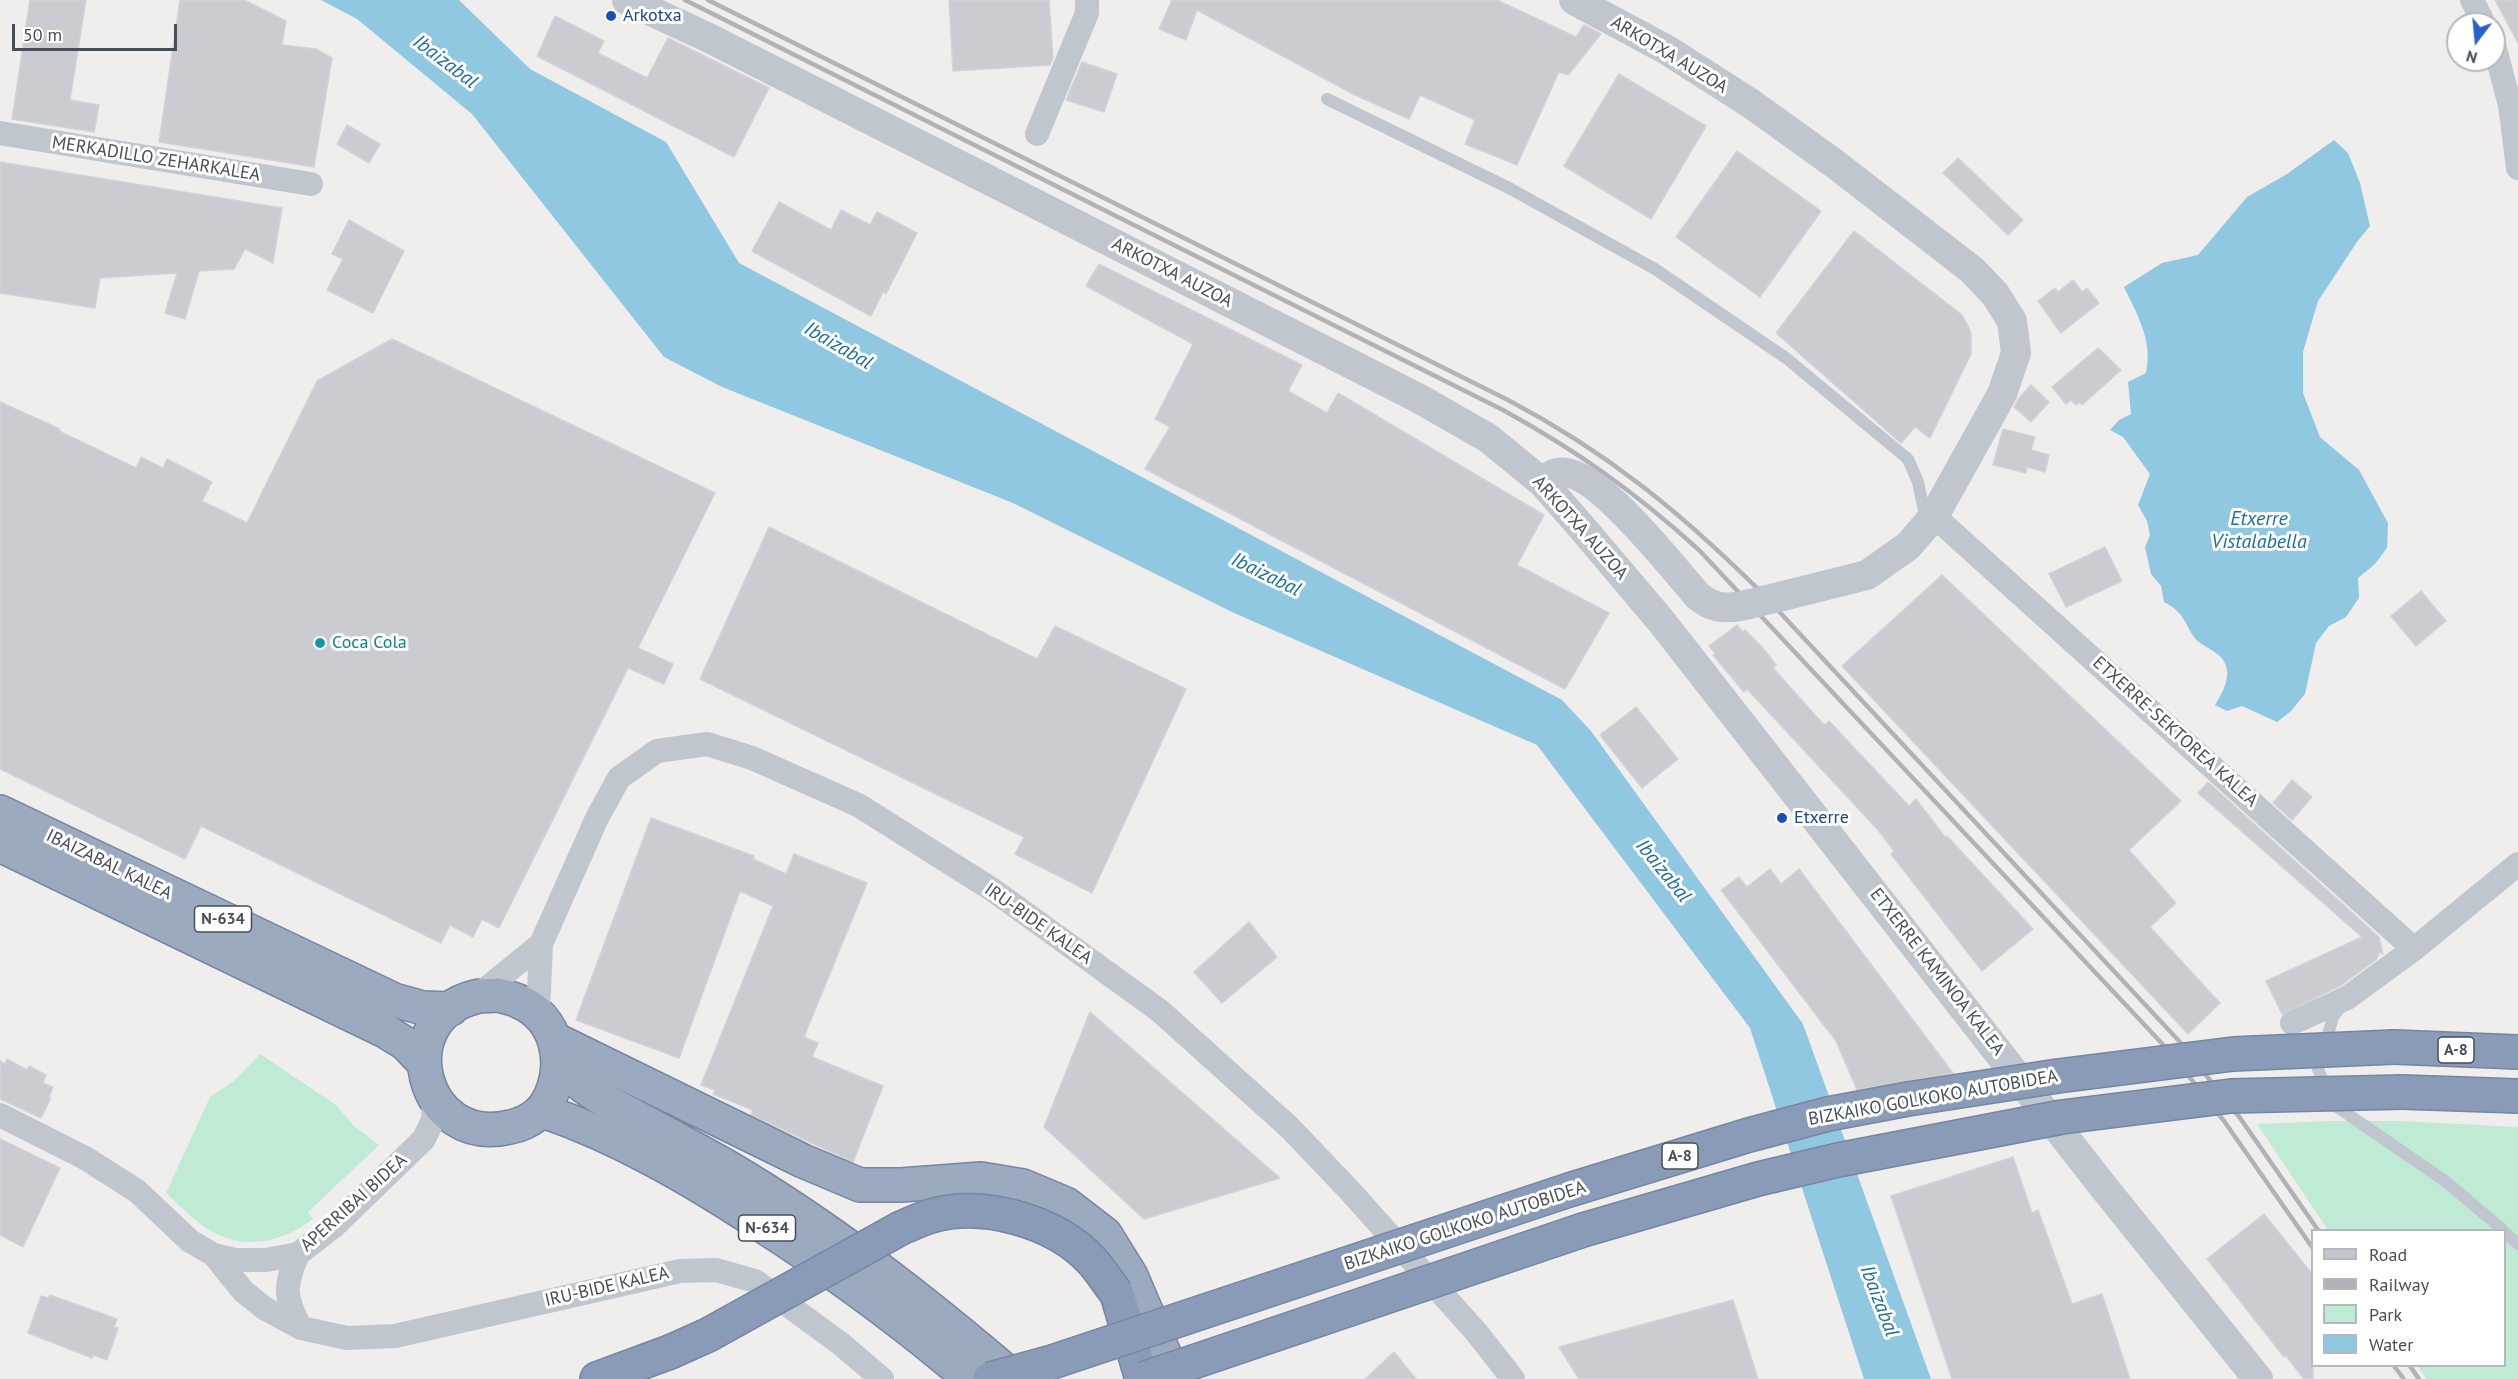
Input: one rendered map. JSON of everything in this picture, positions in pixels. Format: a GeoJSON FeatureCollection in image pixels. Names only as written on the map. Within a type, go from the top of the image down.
{"type":"FeatureCollection","features":[{"type":"Feature","properties":{"kind":"highway","name":"IBAIZABAL KALEA"},"geometry":{"type":"LineString","coordinates":[[0,812],[394,1000],[423,1008],[463,1003]]}},
{"type":"Feature","properties":{"kind":"highway","name":"IBAIZABAL KALEA"},"geometry":{"type":"LineString","coordinates":[[0,845],[385,1030],[406,1044],[424,1063]]}},
{"type":"Feature","properties":{"kind":"highway"},"geometry":{"type":"LineString","coordinates":[[550,1039],[555,1085],[543,1111],[519,1125],[498,1130],[476,1129],[455,1120],[438,1105],[427,1085],[424,1063],[427,1040],[438,1021],[463,1003],[498,995],[520,1002],[550,1039],[803,1161],[860,1185],[901,1185],[981,1179],[1023,1186],[1066,1204],[1105,1234],[1131,1276],[1175,1379]]}},
{"type":"Feature","properties":{"kind":"highway","name":"N-634"},"geometry":{"type":"LineString","coordinates":[[550,1039],[574,1082],[597,1097],[730,1169],[829,1233],[899,1282],[1015,1379]]}},
{"type":"Feature","properties":{"kind":"highway","name":"BIZKAIKO GOLKOKO AUTOBIDEA"},"geometry":{"type":"LineString","coordinates":[[990,1379],[1052,1362],[1569,1190],[1749,1135],[1828,1114],[2047,1078],[2233,1054],[2394,1047],[2518,1052]]}},
{"type":"Feature","properties":{"kind":"highway","name":"A-8"},"geometry":{"type":"LineString","coordinates":[[1142,1379],[1583,1230],[1758,1179],[1838,1160],[2062,1117],[2197,1101],[2296,1094],[2402,1092],[2518,1096]]}},
{"type":"Feature","properties":{"kind":"highway","name":"N-634"},"geometry":{"type":"LineString","coordinates":[[543,1111],[612,1138],[715,1194],[812,1257],[881,1306],[970,1379]]}},
{"type":"Feature","properties":{"kind":"highway"},"geometry":{"type":"LineString","coordinates":[[597,1379],[670,1352],[718,1329],[901,1228],[931,1216],[957,1212],[1016,1216],[1053,1232],[1073,1244],[1092,1261],[1117,1294],[1142,1379]]}},
{"type":"Feature","properties":{"kind":"street","name":"ARKOTXA AUZOA"},"geometry":{"type":"LineString","coordinates":[[627,0],[717,42],[1418,398],[1488,438],[1544,483],[1661,621]]}},
{"type":"Feature","properties":{"kind":"street"},"geometry":{"type":"LineString","coordinates":[[1071,0],[1072,48]]}},
{"type":"Feature","properties":{"kind":"street"},"geometry":{"type":"LineString","coordinates":[[1037,134],[1087,13],[1087,0]]}},
{"type":"Feature","properties":{"kind":"street","name":"ARKOTXA AUZOA"},"geometry":{"type":"LineString","coordinates":[[1574,0],[1667,50],[1750,103],[1963,262],[1995,294],[2012,321],[2016,353],[2002,394],[1931,520]]}},
{"type":"Feature","properties":{"kind":"street"},"geometry":{"type":"LineString","coordinates":[[2503,72],[2514,102],[2518,168]]}},
{"type":"Feature","properties":{"kind":"street","name":"MERKADILLO ZEHARKALEA"},"geometry":{"type":"LineString","coordinates":[[0,133],[311,184]]}},
{"type":"Feature","properties":{"kind":"street"},"geometry":{"type":"LineString","coordinates":[[1544,483],[1554,474],[1564,473],[1591,483],[1610,498],[1698,596],[1710,606],[1723,609],[1783,597],[1867,575],[1908,546],[1931,520]]}},
{"type":"Feature","properties":{"kind":"street","name":"ETXERRE-SEKTOREA KALEA"},"geometry":{"type":"LineString","coordinates":[[1931,520],[2414,949]]}},
{"type":"Feature","properties":{"kind":"street","name":"ETXERRE KAMINOA KALEA"},"geometry":{"type":"LineString","coordinates":[[1661,621],[2102,1185],[2258,1379]]}},
{"type":"Feature","properties":{"kind":"street","name":"IRU-BIDE KALEA"},"geometry":{"type":"LineString","coordinates":[[541,944],[597,818],[619,778],[657,751],[707,744],[752,758],[847,800],[993,890],[1161,1011],[1290,1128],[1350,1191],[1477,1333],[1513,1379]]}},
{"type":"Feature","properties":{"kind":"street"},"geometry":{"type":"LineString","coordinates":[[2292,1023],[2347,998],[2414,949],[2518,864]]}},
{"type":"Feature","properties":{"kind":"street"},"geometry":{"type":"LineString","coordinates":[[463,1003],[541,944]]}},
{"type":"Feature","properties":{"kind":"street"},"geometry":{"type":"LineString","coordinates":[[541,944],[550,1039]]}},
{"type":"Feature","properties":{"kind":"street"},"geometry":{"type":"LineString","coordinates":[[424,1139],[433,1120],[434,1098]]}},
{"type":"Feature","properties":{"kind":"street","name":"APERRIBAI BIDEA"},"geometry":{"type":"LineString","coordinates":[[0,1115],[85,1158],[128,1186],[190,1241],[214,1255],[235,1260],[266,1260],[298,1254],[334,1226],[424,1139]]}},
{"type":"Feature","properties":{"kind":"street"},"geometry":{"type":"LineString","coordinates":[[424,1139],[453,1131],[476,1129]]}},
{"type":"Feature","properties":{"kind":"street"},"geometry":{"type":"LineString","coordinates":[[298,1254],[286,1290],[292,1312],[301,1328]]}},
{"type":"Feature","properties":{"kind":"street","name":"IRU-BIDE KALEA"},"geometry":{"type":"LineString","coordinates":[[214,1255],[243,1292],[264,1308],[301,1328],[347,1338],[395,1336],[680,1271],[716,1270],[755,1281],[841,1344],[882,1379]]}},
{"type":"Feature","properties":{"kind":"lane"},"geometry":{"type":"LineString","coordinates":[[1327,99],[1509,188],[1655,269],[1786,358],[1908,459],[1931,520]]}},
{"type":"Feature","properties":{"kind":"lane"},"geometry":{"type":"LineString","coordinates":[[2347,998],[2333,1017],[2318,1069],[2333,1104],[2445,1181],[2502,1229]]}},
{"type":"Feature","properties":{"kind":"lane"},"geometry":{"type":"LineString","coordinates":[[2506,1233],[2518,1244]]}},
{"type":"Feature","properties":{"kind":"green space"},"geometry":{"type":"Polygon","coordinates":[[[260,1054],[336,1105],[355,1127],[379,1145],[308,1212],[313,1219],[302,1227],[265,1241],[239,1241],[226,1238],[206,1228],[166,1193],[210,1097],[235,1080],[260,1054]]]}},
{"type":"Feature","properties":{"kind":"green space"},"geometry":{"type":"Polygon","coordinates":[[[2399,1121],[2518,1127],[2518,1379],[2427,1379],[2419,1367],[2506,1367],[2506,1229],[2327,1229],[2257,1124],[2399,1121]]]}},
{"type":"Feature","properties":{"kind":"water","name":"Ibaizabal"},"geometry":{"type":"Polygon","coordinates":[[[321,0],[459,0],[530,69],[666,142],[739,263],[1562,700],[1591,731],[1803,1024],[1931,1379],[1864,1379],[1750,1028],[1537,745],[1234,613],[1013,503],[722,387],[664,357],[472,114],[357,19],[321,0]]]}},
{"type":"Feature","properties":{"kind":"water","name":"Etxerre Vistalabella"},"geometry":{"type":"Polygon","coordinates":[[[2334,140],[2348,153],[2360,183],[2370,226],[2318,301],[2303,352],[2303,393],[2320,437],[2359,470],[2388,523],[2387,548],[2375,564],[2358,578],[2359,598],[2346,617],[2329,626],[2316,643],[2305,694],[2291,711],[2277,722],[2242,706],[2227,711],[2215,705],[2226,683],[2225,663],[2196,639],[2179,613],[2164,602],[2161,586],[2151,574],[2145,547],[2150,535],[2147,521],[2138,505],[2150,474],[2123,437],[2110,430],[2119,420],[2131,414],[2128,382],[2146,373],[2148,361],[2143,329],[2124,287],[2162,263],[2198,255],[2247,197],[2287,174],[2334,140]]]}},
{"type":"Feature","properties":{"kind":"building"},"geometry":{"type":"Polygon","coordinates":[[[30,0],[86,0],[70,100],[99,105],[94,132],[12,119],[30,0]]]}},
{"type":"Feature","properties":{"kind":"building"},"geometry":{"type":"Polygon","coordinates":[[[180,0],[244,0],[286,21],[282,45],[316,49],[332,58],[314,167],[159,142],[180,0]]]}},
{"type":"Feature","properties":{"kind":"building"},"geometry":{"type":"Polygon","coordinates":[[[949,0],[1049,0],[1053,58],[1050,65],[953,71],[949,0]]]}},
{"type":"Feature","properties":{"kind":"building"},"geometry":{"type":"Polygon","coordinates":[[[1172,0],[1497,0],[1576,37],[1584,25],[1601,34],[1568,75],[1559,72],[1517,165],[1465,144],[1475,120],[1420,95],[1409,119],[1355,95],[1197,10],[1186,40],[1159,29],[1172,0]]]}},
{"type":"Feature","properties":{"kind":"building"},"geometry":{"type":"Polygon","coordinates":[[[2495,0],[2518,0],[2518,43],[2506,21],[2506,12],[2501,12],[2495,0]]]}},
{"type":"Feature","properties":{"kind":"building"},"geometry":{"type":"Polygon","coordinates":[[[555,16],[604,41],[598,53],[647,78],[668,38],[769,88],[734,157],[537,56],[555,16]]]}},
{"type":"Feature","properties":{"kind":"building"},"geometry":{"type":"Polygon","coordinates":[[[1082,62],[1117,74],[1104,112],[1066,100],[1082,62]]]}},
{"type":"Feature","properties":{"kind":"building"},"geometry":{"type":"Polygon","coordinates":[[[1619,74],[1706,126],[1651,219],[1564,166],[1619,74]]]}},
{"type":"Feature","properties":{"kind":"building"},"geometry":{"type":"Polygon","coordinates":[[[347,125],[380,144],[369,163],[337,144],[347,125]]]}},
{"type":"Feature","properties":{"kind":"building"},"geometry":{"type":"Polygon","coordinates":[[[1737,151],[1821,211],[1760,297],[1676,237],[1737,151]]]}},
{"type":"Feature","properties":{"kind":"building"},"geometry":{"type":"Polygon","coordinates":[[[1958,158],[2023,220],[2008,235],[1943,173],[1958,158]]]}},
{"type":"Feature","properties":{"kind":"building"},"geometry":{"type":"Polygon","coordinates":[[[0,162],[282,208],[273,263],[245,249],[234,269],[199,271],[185,319],[165,313],[177,273],[100,278],[95,308],[0,293],[0,162]]]}},
{"type":"Feature","properties":{"kind":"building"},"geometry":{"type":"Polygon","coordinates":[[[779,202],[831,230],[841,210],[870,225],[877,212],[917,233],[886,294],[883,292],[871,316],[752,251],[779,202]]]}},
{"type":"Feature","properties":{"kind":"building"},"geometry":{"type":"Polygon","coordinates":[[[349,220],[404,251],[373,313],[327,290],[343,259],[332,254],[349,220]]]}},
{"type":"Feature","properties":{"kind":"building"},"geometry":{"type":"Polygon","coordinates":[[[1854,231],[1962,315],[1971,333],[1971,354],[1930,438],[1915,427],[1901,443],[1776,333],[1854,231]]]}},
{"type":"Feature","properties":{"kind":"building"},"geometry":{"type":"Polygon","coordinates":[[[1099,264],[1302,365],[1288,391],[1327,413],[1338,393],[1544,515],[1517,565],[1609,613],[1565,689],[1145,469],[1170,427],[1155,419],[1193,344],[1086,286],[1099,264]]]}},
{"type":"Feature","properties":{"kind":"building"},"geometry":{"type":"Polygon","coordinates":[[[2073,280],[2082,292],[2087,288],[2099,303],[2061,333],[2038,301],[2055,288],[2058,292],[2073,280]]]}},
{"type":"Feature","properties":{"kind":"building","name":"Coca Cola"},"geometry":{"type":"Polygon","coordinates":[[[392,339],[715,493],[638,648],[673,664],[664,684],[628,668],[499,928],[482,919],[473,937],[450,925],[441,943],[201,826],[185,859],[0,769],[0,402],[60,429],[59,431],[136,468],[141,457],[163,468],[167,459],[212,482],[202,501],[247,523],[317,381],[392,339]]]}},
{"type":"Feature","properties":{"kind":"building"},"geometry":{"type":"Polygon","coordinates":[[[2098,348],[2121,370],[2082,405],[2079,402],[2076,405],[2071,400],[2066,404],[2052,387],[2098,348]]]}},
{"type":"Feature","properties":{"kind":"building"},"geometry":{"type":"Polygon","coordinates":[[[2031,385],[2049,402],[2031,422],[2014,407],[2031,385]]]}},
{"type":"Feature","properties":{"kind":"building"},"geometry":{"type":"Polygon","coordinates":[[[2003,429],[2035,437],[2031,450],[2049,455],[2045,472],[2027,467],[2026,473],[1993,465],[2003,429]]]}},
{"type":"Feature","properties":{"kind":"building"},"geometry":{"type":"Polygon","coordinates":[[[769,527],[1037,659],[1055,626],[1186,689],[1092,893],[1015,854],[1024,837],[700,679],[769,527]]]}},
{"type":"Feature","properties":{"kind":"building"},"geometry":{"type":"Polygon","coordinates":[[[2105,547],[2122,581],[2066,607],[2049,574],[2105,547]]]}},
{"type":"Feature","properties":{"kind":"building"},"geometry":{"type":"Polygon","coordinates":[[[1942,575],[2181,801],[2129,850],[2176,903],[2150,927],[2220,1003],[2188,1034],[1842,666],[1942,575]]]}},
{"type":"Feature","properties":{"kind":"building"},"geometry":{"type":"Polygon","coordinates":[[[2421,591],[2446,621],[2416,646],[2391,616],[2421,591]]]}},
{"type":"Feature","properties":{"kind":"building"},"geometry":{"type":"Polygon","coordinates":[[[1737,625],[1762,647],[1776,665],[1773,668],[1824,725],[1829,721],[1909,806],[1916,799],[1945,837],[1947,836],[2033,929],[1982,971],[1891,854],[1894,851],[1878,830],[1747,689],[1744,692],[1713,655],[1715,653],[1709,646],[1737,625]]]}},
{"type":"Feature","properties":{"kind":"building"},"geometry":{"type":"Polygon","coordinates":[[[1636,707],[1678,759],[1642,788],[1600,735],[1636,707]]]}},
{"type":"Feature","properties":{"kind":"building"},"geometry":{"type":"Polygon","coordinates":[[[2292,780],[2312,797],[2292,820],[2273,803],[2292,780]]]}},
{"type":"Feature","properties":{"kind":"building"},"geometry":{"type":"Polygon","coordinates":[[[2208,782],[2379,937],[2383,954],[2379,952],[2377,959],[2340,986],[2282,1014],[2266,981],[2362,937],[2198,793],[2208,782]]]}},
{"type":"Feature","properties":{"kind":"building"},"geometry":{"type":"Polygon","coordinates":[[[651,818],[754,856],[753,859],[786,874],[794,854],[867,883],[804,1037],[818,1043],[812,1057],[883,1086],[853,1162],[751,1115],[753,1110],[713,1094],[715,1090],[701,1085],[773,906],[740,891],[679,1058],[576,1020],[651,818]]]}},
{"type":"Feature","properties":{"kind":"building"},"geometry":{"type":"Polygon","coordinates":[[[1770,869],[1781,884],[1799,869],[1953,1073],[1857,1090],[1836,1041],[1721,890],[1739,877],[1747,887],[1770,869]]]}},
{"type":"Feature","properties":{"kind":"building"},"geometry":{"type":"Polygon","coordinates":[[[1249,922],[1277,957],[1222,1003],[1194,972],[1249,922]]]}},
{"type":"Feature","properties":{"kind":"building"},"geometry":{"type":"Polygon","coordinates":[[[1090,1012],[1280,1178],[1144,1219],[1044,1127],[1090,1012]]]}},
{"type":"Feature","properties":{"kind":"building"},"geometry":{"type":"Polygon","coordinates":[[[7,1059],[27,1070],[29,1066],[46,1075],[43,1083],[53,1087],[49,1097],[51,1098],[41,1118],[0,1099],[0,1061],[5,1064],[7,1059]]]}},
{"type":"Feature","properties":{"kind":"building"},"geometry":{"type":"Polygon","coordinates":[[[0,1139],[60,1168],[23,1247],[0,1235],[0,1139]]]}},
{"type":"Feature","properties":{"kind":"building"},"geometry":{"type":"Polygon","coordinates":[[[2013,1157],[2032,1213],[2038,1210],[2072,1304],[2102,1294],[2130,1379],[1952,1379],[1891,1196],[2013,1157]]]}},
{"type":"Feature","properties":{"kind":"building"},"geometry":{"type":"Polygon","coordinates":[[[2264,1214],[2311,1273],[2313,1379],[2304,1379],[2286,1356],[2284,1357],[2207,1259],[2264,1214]]]}},
{"type":"Feature","properties":{"kind":"building"},"geometry":{"type":"Polygon","coordinates":[[[50,1295],[117,1319],[114,1327],[118,1328],[107,1360],[93,1355],[92,1358],[28,1333],[41,1296],[48,1298],[50,1295]]]}},
{"type":"Feature","properties":{"kind":"building"},"geometry":{"type":"Polygon","coordinates":[[[1733,1300],[1758,1379],[1579,1379],[1559,1347],[1733,1300]]]}},
{"type":"Feature","properties":{"kind":"building"},"geometry":{"type":"Polygon","coordinates":[[[1394,1352],[1416,1379],[1365,1379],[1394,1352]]]}},
{"type":"Feature","properties":{"kind":"railway"},"geometry":{"type":"LineString","coordinates":[[685,0],[1503,410],[1582,457],[1629,491],[1699,550],[2169,1051],[2224,1121],[2311,1246]]}},
{"type":"Feature","properties":{"kind":"railway"},"geometry":{"type":"LineString","coordinates":[[708,0],[1508,400],[1578,441],[1641,485],[1671,509],[1759,590],[2179,1041],[2240,1118],[2317,1229]]}},
{"type":"Feature","properties":{"kind":"railway"},"geometry":{"type":"LineString","coordinates":[[2395,1367],[2404,1379]]}},
{"type":"Feature","properties":{"kind":"railway"},"geometry":{"type":"LineString","coordinates":[[2411,1367],[2419,1379]]}},
{"type":"Feature","properties":{"kind":"place","name":"Arkotxa"},"geometry":{"type":"Point","coordinates":[611,16]}},
{"type":"Feature","properties":{"kind":"place","name":"Coca Cola"},"geometry":{"type":"Point","coordinates":[320,643]}},
{"type":"Feature","properties":{"kind":"place","name":"Etxerre"},"geometry":{"type":"Point","coordinates":[1782,818]}}]}
